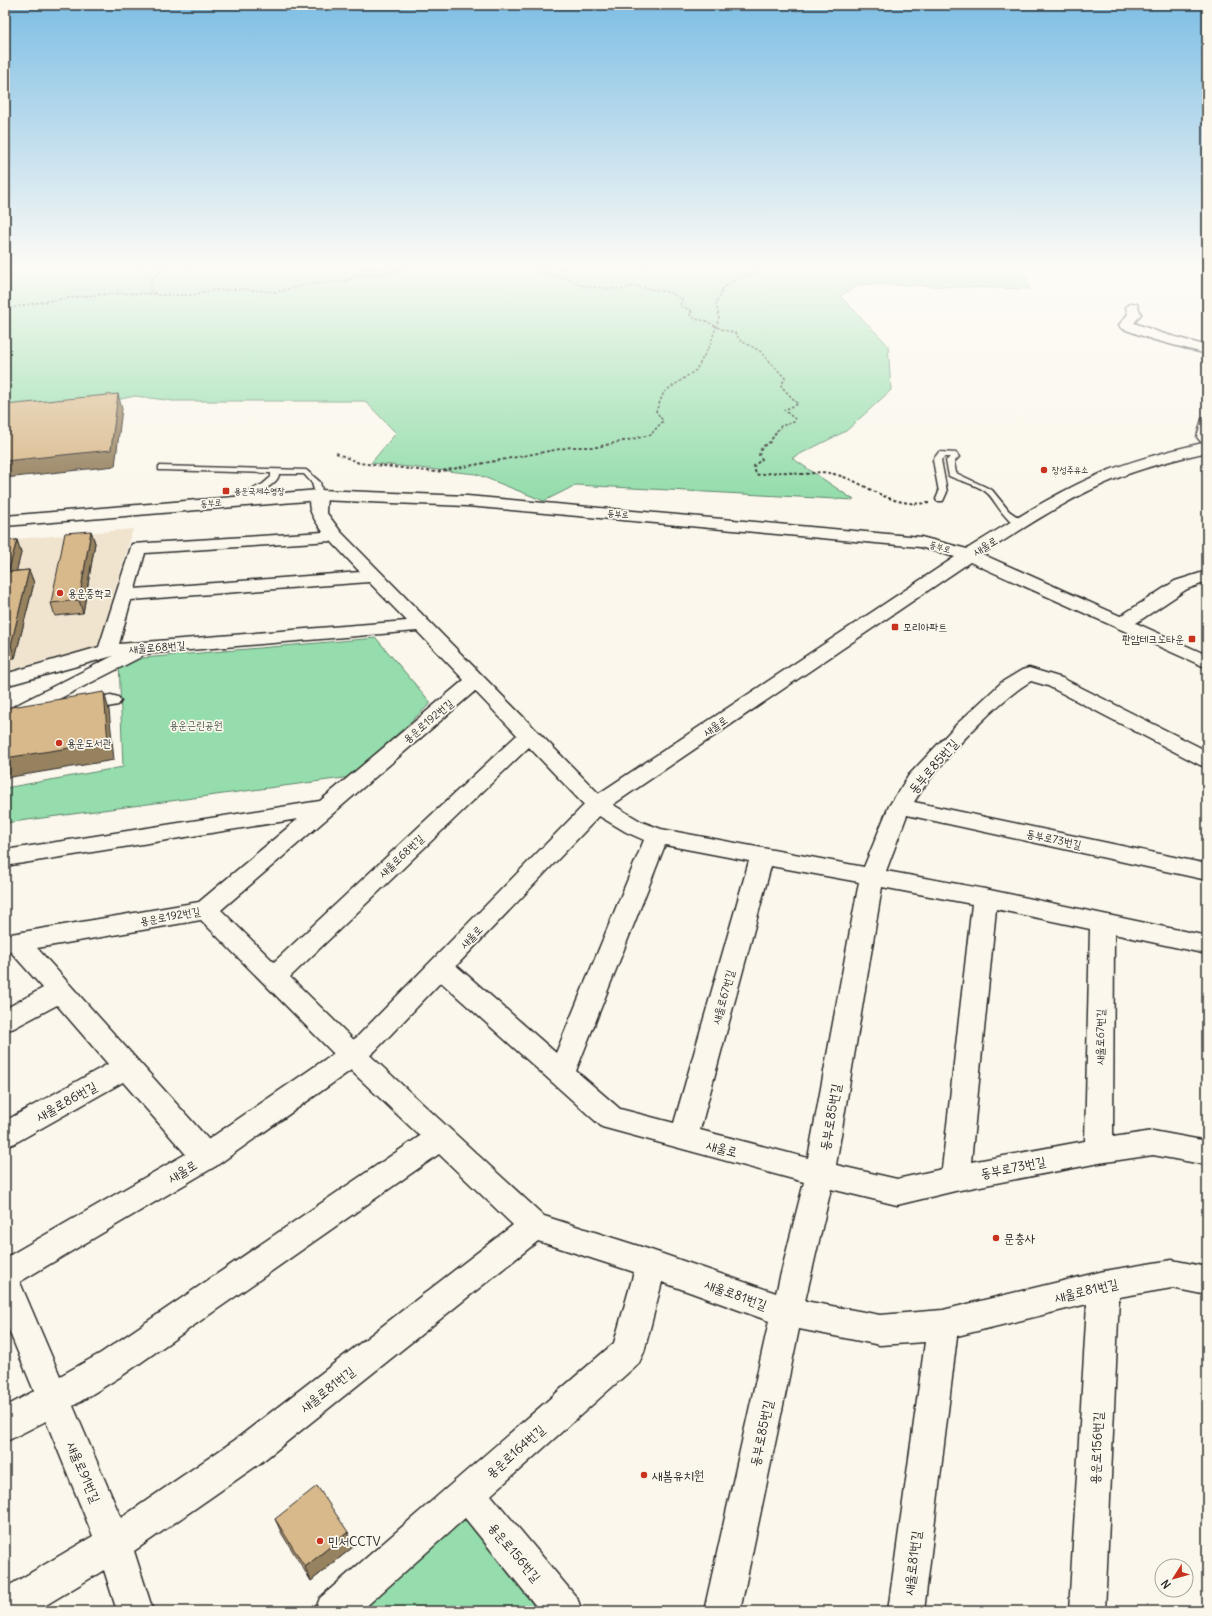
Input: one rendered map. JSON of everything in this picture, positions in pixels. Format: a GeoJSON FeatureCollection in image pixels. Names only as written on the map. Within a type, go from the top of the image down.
{"type":"FeatureCollection","features":[{"type":"Feature","properties":{"kind":"street"},"geometry":{"type":"LineString","coordinates":[[1183,343],[1207,350]]}},
{"type":"Feature","properties":{"kind":"street"},"geometry":{"type":"LineString","coordinates":[[1207,422],[1205,437],[1207,440]]}},
{"type":"Feature","properties":{"kind":"street","name":"새울로"},"geometry":{"type":"LineString","coordinates":[[5,1274],[206,1157],[366,1044],[442,968],[597,805],[969,556],[1059,500],[1113,474],[1164,457],[1207,447]]}},
{"type":"Feature","properties":{"kind":"street"},"geometry":{"type":"LineString","coordinates":[[319,495],[318,512],[335,536],[597,805],[634,827],[657,836],[985,898],[1102,922],[1207,946]]}},
{"type":"Feature","properties":{"kind":"street","name":"동부로"},"geometry":{"type":"LineString","coordinates":[[5,521],[319,495],[466,501],[921,542],[969,556],[1123,623],[1207,662]]}},
{"type":"Feature","properties":{"kind":"street"},"geometry":{"type":"LineString","coordinates":[[107,651],[138,548],[335,536]]}},
{"type":"Feature","properties":{"kind":"street"},"geometry":{"type":"LineString","coordinates":[[124,595],[374,576]]}},
{"type":"Feature","properties":{"kind":"street"},"geometry":{"type":"LineString","coordinates":[[1123,623],[1181,585],[1207,576]]}},
{"type":"Feature","properties":{"kind":"street","name":"새울로68번길"},"geometry":{"type":"LineString","coordinates":[[5,680],[107,651],[422,625]]}},
{"type":"Feature","properties":{"kind":"street"},"geometry":{"type":"LineString","coordinates":[[5,720],[142,648]]}},
{"type":"Feature","properties":{"kind":"street","name":"동부로85번길"},"geometry":{"type":"LineString","coordinates":[[722,1611],[787,1312],[820,1174],[872,876],[900,806],[917,780],[964,729],[1009,686],[1029,674],[1055,682],[1207,760]]}},
{"type":"Feature","properties":{"kind":"street","name":"용운로192번길"},"geometry":{"type":"LineString","coordinates":[[11,943],[206,910],[476,680]]}},
{"type":"Feature","properties":{"kind":"street"},"geometry":{"type":"LineString","coordinates":[[5,720],[111,701]]}},
{"type":"Feature","properties":{"kind":"street","name":"새울로68번길"},"geometry":{"type":"LineString","coordinates":[[274,978],[529,735]]}},
{"type":"Feature","properties":{"kind":"street","name":"동부로73번길"},"geometry":{"type":"LineString","coordinates":[[900,806],[1207,872]]}},
{"type":"Feature","properties":{"kind":"street"},"geometry":{"type":"LineString","coordinates":[[5,858],[324,808]]}},
{"type":"Feature","properties":{"kind":"street"},"geometry":{"type":"LineString","coordinates":[[561,1074],[657,836]]}},
{"type":"Feature","properties":{"kind":"street","name":"새울로67번길"},"geometry":{"type":"LineString","coordinates":[[684,1138],[762,856]]}},
{"type":"Feature","properties":{"kind":"street"},"geometry":{"type":"LineString","coordinates":[[955,1178],[985,898]]}},
{"type":"Feature","properties":{"kind":"street"},"geometry":{"type":"LineString","coordinates":[[206,910],[352,1055]]}},
{"type":"Feature","properties":{"kind":"street","name":"새울로67번길"},"geometry":{"type":"LineString","coordinates":[[1099,1151],[1102,922]]}},
{"type":"Feature","properties":{"kind":"street"},"geometry":{"type":"LineString","coordinates":[[11,943],[60,991],[206,1157]]}},
{"type":"Feature","properties":{"kind":"street","name":"새울로"},"geometry":{"type":"LineString","coordinates":[[442,968],[612,1119],[820,1174]]}},
{"type":"Feature","properties":{"kind":"street"},"geometry":{"type":"LineString","coordinates":[[5,1021],[60,991]]}},
{"type":"Feature","properties":{"kind":"street","name":"새울로81번길"},"geometry":{"type":"LineString","coordinates":[[352,1055],[534,1226],[651,1264],[787,1312],[880,1330],[943,1324],[1104,1285],[1172,1274],[1207,1281]]}},
{"type":"Feature","properties":{"kind":"street","name":"새울로86번길"},"geometry":{"type":"LineString","coordinates":[[5,1135],[126,1067]]}},
{"type":"Feature","properties":{"kind":"street"},"geometry":{"type":"LineString","coordinates":[[5,1425],[112,1364],[440,1138]]}},
{"type":"Feature","properties":{"kind":"street","name":"동부로73번길"},"geometry":{"type":"LineString","coordinates":[[820,1174],[897,1192],[955,1178],[1099,1151],[1153,1143],[1207,1153]]}},
{"type":"Feature","properties":{"kind":"street","name":"새울로81번길"},"geometry":{"type":"LineString","coordinates":[[114,1544],[247,1452],[534,1226]]}},
{"type":"Feature","properties":{"kind":"street","name":"용운로164번길"},"geometry":{"type":"LineString","coordinates":[[333,1611],[628,1352],[651,1264]]}},
{"type":"Feature","properties":{"kind":"street","name":"새울로91번길"},"geometry":{"type":"LineString","coordinates":[[5,1283],[114,1544],[135,1611]]}},
{"type":"Feature","properties":{"kind":"street","name":"용운로156번길"},"geometry":{"type":"LineString","coordinates":[[1087,1611],[1104,1285]]}},
{"type":"Feature","properties":{"kind":"street","name":"새울로81번길"},"geometry":{"type":"LineString","coordinates":[[906,1611],[943,1324]]}},
{"type":"Feature","properties":{"kind":"street","name":"용운로156번길"},"geometry":{"type":"LineString","coordinates":[[467,1493],[564,1611]]}},
{"type":"Feature","properties":{"kind":"street"},"geometry":{"type":"LineString","coordinates":[[5,1609],[114,1544]]}},
{"type":"Feature","properties":{"kind":"lane"},"geometry":{"type":"LineString","coordinates":[[940,499],[943,492],[940,485],[940,472],[937,460],[942,454],[946,453],[955,457],[950,461],[952,474],[983,488],[995,496],[999,504],[1009,516],[1022,524]]}},
{"type":"Feature","properties":{"kind":"lane"},"geometry":{"type":"LineString","coordinates":[[162,468],[306,472],[316,482],[319,495]]}},
{"type":"Feature","properties":{"kind":"lane"},"geometry":{"type":"LineString","coordinates":[[232,502],[266,486],[275,478],[276,472]]}},
{"type":"Feature","properties":{"kind":"path"},"geometry":{"type":"LineString","coordinates":[[336,453],[359,462],[436,472],[564,448],[597,447],[650,435],[663,421],[656,411],[664,392],[696,370],[711,343]]}},
{"type":"Feature","properties":{"kind":"path"},"geometry":{"type":"LineString","coordinates":[[746,343],[760,351],[785,378],[781,386],[798,404],[784,410],[795,419],[794,422],[781,426],[773,435],[770,442],[762,447],[759,455],[762,459],[754,466],[756,475],[785,472],[804,474],[821,470],[840,475],[870,492],[888,499],[917,506],[940,499]]}},
{"type":"Feature","properties":{"kind":"shaded area","name":"용운중학교"},"geometry":{"type":"Polygon","coordinates":[[[133,529],[99,646],[5,672],[5,540],[133,529]]]}},
{"type":"Feature","properties":{"kind":"green space"},"geometry":{"type":"Polygon","coordinates":[[[5,343],[886,343],[888,345],[891,390],[846,431],[792,458],[854,500],[576,485],[544,501],[476,474],[371,463],[396,433],[365,401],[173,401],[135,396],[60,412],[5,414],[5,343]]]}},
{"type":"Feature","properties":{"kind":"green space","name":"용운근린공원"},"geometry":{"type":"Polygon","coordinates":[[[376,638],[431,703],[351,777],[5,823],[5,788],[123,767],[119,660],[376,638]]]}},
{"type":"Feature","properties":{"kind":"green space"},"geometry":{"type":"Polygon","coordinates":[[[465,1514],[538,1611],[365,1611],[361,1604],[465,1514]]]}},
{"type":"Feature","properties":{"kind":"building"},"geometry":{"type":"Polygon","coordinates":[[[118,394],[111,450],[5,461],[5,405],[118,394]]]}},
{"type":"Feature","properties":{"kind":"building"},"geometry":{"type":"Polygon","coordinates":[[[91,531],[79,600],[51,603],[65,533],[91,531]]]}},
{"type":"Feature","properties":{"kind":"building"},"geometry":{"type":"Polygon","coordinates":[[[17,540],[8,572],[29,570],[11,645],[5,646],[5,541],[17,540]]]}},
{"type":"Feature","properties":{"kind":"building"},"geometry":{"type":"Polygon","coordinates":[[[104,692],[108,742],[5,758],[5,708],[104,692]]]}},
{"type":"Feature","properties":{"kind":"building"},"geometry":{"type":"Polygon","coordinates":[[[317,1486],[348,1532],[305,1567],[275,1519],[317,1486]]]}},
{"type":"Feature","properties":{"kind":"place","name":"장성주유소"},"geometry":{"type":"Point","coordinates":[1044,470]}},
{"type":"Feature","properties":{"kind":"place","name":"용운국제수영장"},"geometry":{"type":"Point","coordinates":[226,491]}},
{"type":"Feature","properties":{"kind":"place","name":"용운중학교"},"geometry":{"type":"Point","coordinates":[60,593]}},
{"type":"Feature","properties":{"kind":"place","name":"모리아파트"},"geometry":{"type":"Point","coordinates":[895,627]}},
{"type":"Feature","properties":{"kind":"place","name":"판암테크노타운"},"geometry":{"type":"Point","coordinates":[1192,639]}},
{"type":"Feature","properties":{"kind":"place","name":"용운도서관"},"geometry":{"type":"Point","coordinates":[59,743]}},
{"type":"Feature","properties":{"kind":"place","name":"문충사"},"geometry":{"type":"Point","coordinates":[996,1238]}},
{"type":"Feature","properties":{"kind":"place","name":"새봄유치원"},"geometry":{"type":"Point","coordinates":[644,1475]}},
{"type":"Feature","properties":{"kind":"place","name":"민서CCTV"},"geometry":{"type":"Point","coordinates":[320,1541]}}]}
